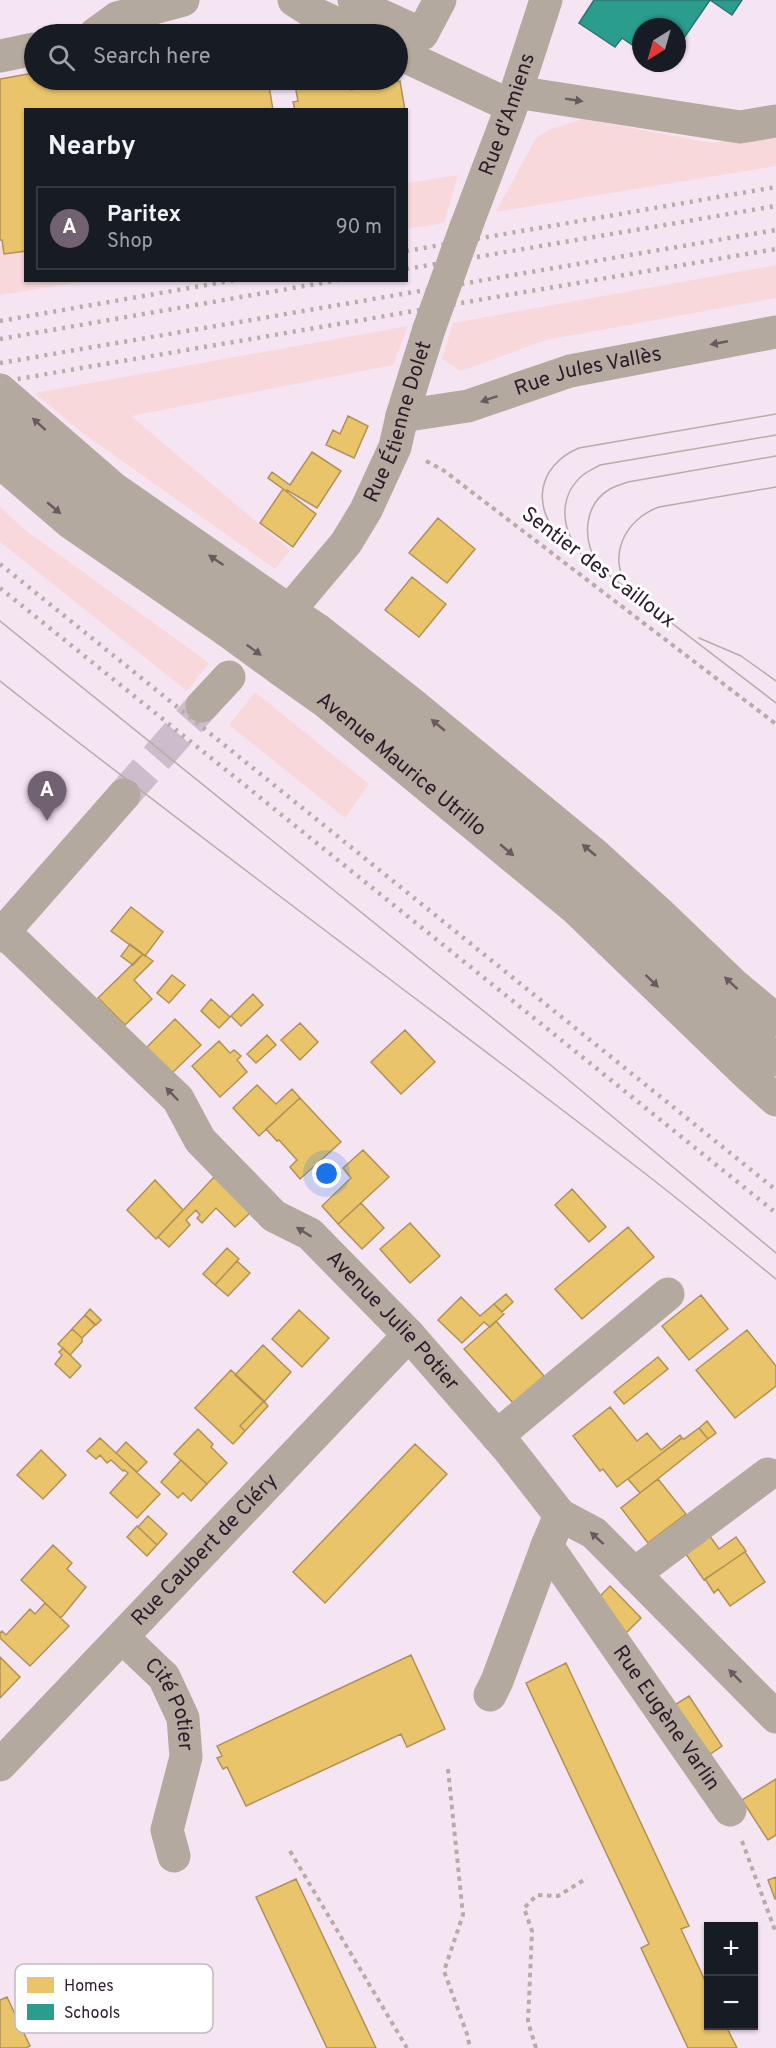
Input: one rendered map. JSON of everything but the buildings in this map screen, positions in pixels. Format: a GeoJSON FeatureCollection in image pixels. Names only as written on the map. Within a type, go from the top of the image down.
{"type":"FeatureCollection","features":[{"type":"Feature","properties":{"kind":"street"},"geometry":{"type":"LineString","coordinates":[[103,18],[183,0]]}},
{"type":"Feature","properties":{"kind":"street"},"geometry":{"type":"LineString","coordinates":[[294,0],[338,24]]}},
{"type":"Feature","properties":{"kind":"street"},"geometry":{"type":"LineString","coordinates":[[354,0],[384,24]]}},
{"type":"Feature","properties":{"kind":"street"},"geometry":{"type":"LineString","coordinates":[[440,0],[410,49],[513,99],[740,127],[776,122]]}},
{"type":"Feature","properties":{"kind":"street","name":"Rue d'Amiens"},"geometry":{"type":"LineString","coordinates":[[466,227],[546,0]]}},
{"type":"Feature","properties":{"kind":"street"},"geometry":{"type":"LineString","coordinates":[[0,56],[24,51]]}},
{"type":"Feature","properties":{"kind":"street","name":"Rue Étienne Dolet"},"geometry":{"type":"LineString","coordinates":[[299,599],[346,543],[366,510],[395,447],[402,416],[429,329],[466,227]]}},
{"type":"Feature","properties":{"kind":"street","name":"Rue Jules Vallès"},"geometry":{"type":"LineString","coordinates":[[402,416],[468,406],[570,371],[776,332]]}},
{"type":"Feature","properties":{"kind":"street"},"geometry":{"type":"LineString","coordinates":[[0,390],[78,459],[153,518],[245,612]]}},
{"type":"Feature","properties":{"kind":"street"},"geometry":{"type":"LineString","coordinates":[[0,426],[132,535],[300,650],[351,688],[542,845],[776,1060]]}},
{"type":"Feature","properties":{"kind":"street"},"geometry":{"type":"LineString","coordinates":[[5,466],[71,523],[245,612]]}},
{"type":"Feature","properties":{"kind":"street"},"geometry":{"type":"LineString","coordinates":[[300,650],[412,704],[593,853],[734,985],[776,1020]]}},
{"type":"Feature","properties":{"kind":"street","name":"Avenue Maurice Utrillo"},"geometry":{"type":"LineString","coordinates":[[300,650],[326,702],[575,908],[776,1100]]}},
{"type":"Feature","properties":{"kind":"street"},"geometry":{"type":"LineString","coordinates":[[202,706],[229,677]]}},
{"type":"Feature","properties":{"kind":"street"},"geometry":{"type":"LineString","coordinates":[[2,934],[124,795]]}},
{"type":"Feature","properties":{"kind":"street","name":"Avenue Julie Potier"},"geometry":{"type":"LineString","coordinates":[[2,934],[178,1099],[200,1140],[274,1216],[310,1234],[409,1335],[497,1436],[560,1515],[594,1533],[776,1717]]}},
{"type":"Feature","properties":{"kind":"street"},"geometry":{"type":"LineString","coordinates":[[497,1436],[668,1294]]}},
{"type":"Feature","properties":{"kind":"street","name":"Rue Caubert de Cléry"},"geometry":{"type":"LineString","coordinates":[[0,1765],[409,1335]]}},
{"type":"Feature","properties":{"kind":"street"},"geometry":{"type":"LineString","coordinates":[[634,1574],[768,1474]]}},
{"type":"Feature","properties":{"kind":"street"},"geometry":{"type":"LineString","coordinates":[[490,1695],[560,1515]]}},
{"type":"Feature","properties":{"kind":"street","name":"Rue Eugène Varlin"},"geometry":{"type":"LineString","coordinates":[[547,1546],[730,1810]]}},
{"type":"Feature","properties":{"kind":"street","name":"Cité Potier"},"geometry":{"type":"LineString","coordinates":[[122,1637],[164,1677],[183,1718],[186,1757],[167,1830],[174,1856]]}},
{"type":"Feature","properties":{"kind":"path","name":"Sentier des Cailloux"},"geometry":{"type":"LineString","coordinates":[[395,447],[443,470],[776,724]]}},
{"type":"Feature","properties":{"kind":"path"},"geometry":{"type":"LineString","coordinates":[[448,1769],[463,1914],[444,1971],[470,2048]]}},
{"type":"Feature","properties":{"kind":"path","name":"Rue Eugène Varlin"},"geometry":{"type":"LineString","coordinates":[[730,1810],[776,1933]]}},
{"type":"Feature","properties":{"kind":"path"},"geometry":{"type":"LineString","coordinates":[[290,1851],[406,2048]]}},
{"type":"Feature","properties":{"kind":"path"},"geometry":{"type":"LineString","coordinates":[[536,2048],[528,2022],[532,1931],[524,1908],[537,1895],[558,1896],[587,1878]]}},
{"type":"Feature","properties":{"kind":"shaded area"},"geometry":{"type":"Polygon","coordinates":[[[583,119],[713,143],[776,132],[776,166],[496,212],[536,138],[551,129],[583,119]]]}},
{"type":"Feature","properties":{"kind":"shaded area"},"geometry":{"type":"Polygon","coordinates":[[[458,175],[444,223],[408,229],[408,183],[458,175]]]}},
{"type":"Feature","properties":{"kind":"shaded area"},"geometry":{"type":"Polygon","coordinates":[[[24,242],[24,282],[81,282],[0,295],[0,246],[24,242]]]}},
{"type":"Feature","properties":{"kind":"shaded area"},"geometry":{"type":"Polygon","coordinates":[[[776,265],[776,298],[546,340],[461,371],[442,359],[453,323],[776,265]]]}},
{"type":"Feature","properties":{"kind":"shaded area"},"geometry":{"type":"Polygon","coordinates":[[[408,326],[393,365],[131,416],[290,550],[275,569],[81,432],[35,393],[408,326]]]}},
{"type":"Feature","properties":{"kind":"shaded area"},"geometry":{"type":"Polygon","coordinates":[[[0,507],[25,530],[209,663],[187,691],[0,542],[0,507]]]}},
{"type":"Feature","properties":{"kind":"shaded area"},"geometry":{"type":"Polygon","coordinates":[[[255,692],[369,784],[345,818],[229,725],[255,692]]]}},
{"type":"Feature","properties":{"kind":"tunnel"},"geometry":{"type":"LineString","coordinates":[[124,795],[202,706]]}},
{"type":"Feature","properties":{"kind":"tram line"},"geometry":{"type":"LineString","coordinates":[[776,414],[579,448],[565,455],[555,465],[547,476],[543,488],[545,514],[562,539],[776,703]]}},
{"type":"Feature","properties":{"kind":"tram line"},"geometry":{"type":"LineString","coordinates":[[577,548],[568,530],[565,510],[570,491],[575,483],[589,471],[600,465],[776,435]]}},
{"type":"Feature","properties":{"kind":"tram line"},"geometry":{"type":"LineString","coordinates":[[598,564],[589,544],[588,524],[594,504],[610,489],[628,482],[776,456]]}},
{"type":"Feature","properties":{"kind":"tram line"},"geometry":{"type":"LineString","coordinates":[[630,589],[619,565],[619,553],[628,530],[647,513],[659,507],[776,487]]}},
{"type":"Feature","properties":{"kind":"tram line"},"geometry":{"type":"LineString","coordinates":[[0,621],[553,1067],[776,1253]]}},
{"type":"Feature","properties":{"kind":"tram line"},"geometry":{"type":"LineString","coordinates":[[699,638],[741,656],[776,681]]}},
{"type":"Feature","properties":{"kind":"tram line"},"geometry":{"type":"LineString","coordinates":[[0,681],[158,804],[638,1168],[776,1279]]}},
{"type":"Feature","properties":{"kind":"railway"},"geometry":{"type":"LineString","coordinates":[[408,251],[776,187]]}},
{"type":"Feature","properties":{"kind":"railway"},"geometry":{"type":"LineString","coordinates":[[408,269],[776,206]]}},
{"type":"Feature","properties":{"kind":"railway"},"geometry":{"type":"LineString","coordinates":[[0,363],[776,230]]}},
{"type":"Feature","properties":{"kind":"railway"},"geometry":{"type":"LineString","coordinates":[[0,382],[776,249]]}},
{"type":"Feature","properties":{"kind":"railway"},"geometry":{"type":"LineString","coordinates":[[0,321],[224,282]]}},
{"type":"Feature","properties":{"kind":"railway"},"geometry":{"type":"LineString","coordinates":[[0,339],[328,282]]}},
{"type":"Feature","properties":{"kind":"railway"},"geometry":{"type":"LineString","coordinates":[[0,564],[776,1190]]}},
{"type":"Feature","properties":{"kind":"railway"},"geometry":{"type":"LineString","coordinates":[[0,588],[776,1213]]}},
{"type":"Feature","properties":{"kind":"place","name":"Paritex"},"geometry":{"type":"Point","coordinates":[47,821]}}]}
